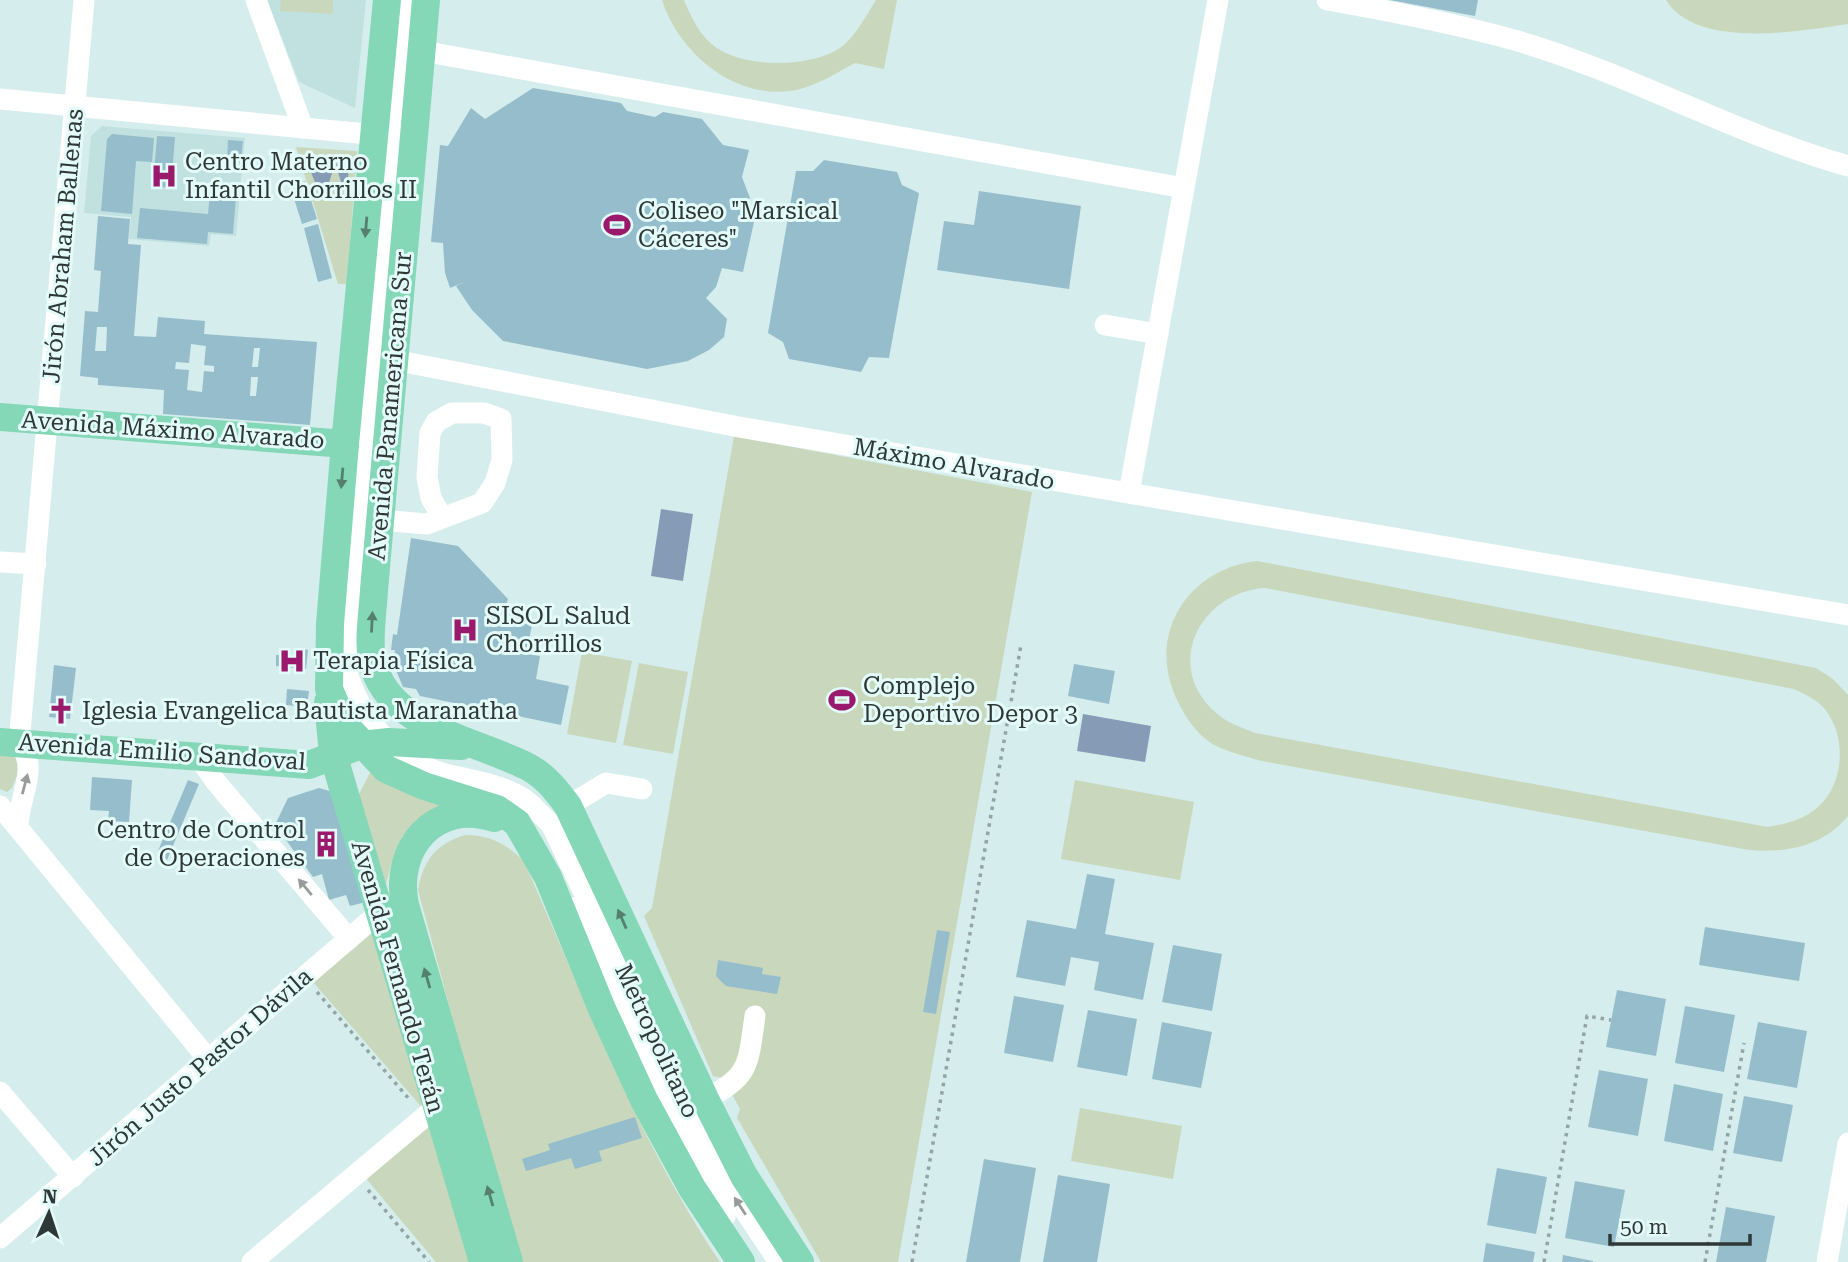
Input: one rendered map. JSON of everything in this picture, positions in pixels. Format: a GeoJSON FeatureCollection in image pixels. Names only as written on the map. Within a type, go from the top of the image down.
{"type":"FeatureCollection","features":[{"type":"Feature","properties":{"kind":"main road","name":"Avenida Panamericana Sur"},"geometry":{"type":"LineString","coordinates":[[387,0],[394,136],[396,360],[380,520],[371,649],[375,669],[385,687],[411,714],[444,732],[488,748],[544,778],[545,820]]}},
{"type":"Feature","properties":{"kind":"main road","name":"Avenida Panamericana Sur"},"geometry":{"type":"LineString","coordinates":[[375,748],[344,724],[329,689],[330,624],[345,444],[394,136],[426,51],[426,0]]}},
{"type":"Feature","properties":{"kind":"main road","name":"Avenida Máximo Alvarado"},"geometry":{"type":"LineString","coordinates":[[0,417],[345,444]]}},
{"type":"Feature","properties":{"kind":"main road","name":"Avenida Fernando Terán"},"geometry":{"type":"LineString","coordinates":[[329,689],[333,754],[348,810],[393,908],[460,1094],[509,1262]]}},
{"type":"Feature","properties":{"kind":"main road","name":"Avenida Emilio Sandoval"},"geometry":{"type":"LineString","coordinates":[[10,743],[309,765],[333,754],[375,748],[488,748]]}},
{"type":"Feature","properties":{"kind":"main road"},"geometry":{"type":"LineString","coordinates":[[348,810],[354,785],[375,748],[402,777],[497,809],[517,824],[545,820]]}},
{"type":"Feature","properties":{"kind":"main road","name":"Avenida Fernando Terán"},"geometry":{"type":"LineString","coordinates":[[482,1262],[430,1113],[393,908],[406,855],[418,838],[435,824],[456,816],[477,814],[501,820],[545,820]]}},
{"type":"Feature","properties":{"kind":"main road"},"geometry":{"type":"LineString","coordinates":[[545,820],[705,1099],[744,1176],[800,1262]]}},
{"type":"Feature","properties":{"kind":"main road"},"geometry":{"type":"LineString","coordinates":[[545,820],[548,877],[602,1009],[644,1100],[692,1188],[741,1262]]}},
{"type":"Feature","properties":{"kind":"street","name":"Jirón Abraham Ballenas"},"geometry":{"type":"LineString","coordinates":[[18,826],[19,803],[29,770],[27,756],[10,743],[36,564],[84,0]]}},
{"type":"Feature","properties":{"kind":"street"},"geometry":{"type":"LineString","coordinates":[[256,0],[303,128]]}},
{"type":"Feature","properties":{"kind":"street"},"geometry":{"type":"LineString","coordinates":[[375,748],[369,720],[357,700],[347,672],[346,656],[406,0]]}},
{"type":"Feature","properties":{"kind":"street"},"geometry":{"type":"LineString","coordinates":[[1129,493],[1218,0]]}},
{"type":"Feature","properties":{"kind":"street"},"geometry":{"type":"LineString","coordinates":[[1327,0],[1399,13],[1516,40],[1677,100],[1788,149],[1848,166]]}},
{"type":"Feature","properties":{"kind":"street"},"geometry":{"type":"LineString","coordinates":[[396,360],[406,342],[430,81],[426,51],[1184,188]]}},
{"type":"Feature","properties":{"kind":"street"},"geometry":{"type":"LineString","coordinates":[[0,99],[394,136]]}},
{"type":"Feature","properties":{"kind":"street"},"geometry":{"type":"LineString","coordinates":[[1105,325],[1158,334]]}},
{"type":"Feature","properties":{"kind":"street","name":"Máximo Alvarado"},"geometry":{"type":"LineString","coordinates":[[396,360],[740,427],[1848,615]]}},
{"type":"Feature","properties":{"kind":"street"},"geometry":{"type":"LineString","coordinates":[[380,520],[427,524],[482,503],[495,483],[502,460],[503,433],[500,419],[494,414],[452,413],[436,422],[430,433],[427,477],[431,498],[442,517]]}},
{"type":"Feature","properties":{"kind":"street"},"geometry":{"type":"LineString","coordinates":[[0,562],[36,564]]}},
{"type":"Feature","properties":{"kind":"street","name":"Avenida Fernando Terán"},"geometry":{"type":"LineString","coordinates":[[199,758],[216,782],[349,939]]}},
{"type":"Feature","properties":{"kind":"street"},"geometry":{"type":"LineString","coordinates":[[545,820],[606,783],[642,789]]}},
{"type":"Feature","properties":{"kind":"street"},"geometry":{"type":"LineString","coordinates":[[0,806],[208,1059]]}},
{"type":"Feature","properties":{"kind":"street","name":"Metropolitano"},"geometry":{"type":"LineString","coordinates":[[545,820],[551,847],[649,1068],[715,1199],[753,1262]]}},
{"type":"Feature","properties":{"kind":"street","name":"Metropolitano"},"geometry":{"type":"LineString","coordinates":[[545,820],[551,824],[566,851],[703,1140],[729,1187],[779,1262]]}},
{"type":"Feature","properties":{"kind":"street","name":"Jirón Justo Pastor Dávila"},"geometry":{"type":"LineString","coordinates":[[0,1238],[349,939],[393,908]]}},
{"type":"Feature","properties":{"kind":"street"},"geometry":{"type":"LineString","coordinates":[[705,1099],[728,1088],[748,1066],[755,1016]]}},
{"type":"Feature","properties":{"kind":"street"},"geometry":{"type":"LineString","coordinates":[[0,1092],[73,1177]]}},
{"type":"Feature","properties":{"kind":"street"},"geometry":{"type":"LineString","coordinates":[[251,1262],[430,1113],[460,1094]]}},
{"type":"Feature","properties":{"kind":"street"},"geometry":{"type":"LineString","coordinates":[[1827,1262],[1848,1143]]}},
{"type":"Feature","properties":{"kind":"path"},"geometry":{"type":"LineString","coordinates":[[912,1262],[1021,645]]}},
{"type":"Feature","properties":{"kind":"path"},"geometry":{"type":"LineString","coordinates":[[304,977],[430,1113]]}},
{"type":"Feature","properties":{"kind":"path"},"geometry":{"type":"LineString","coordinates":[[1544,1262],[1587,1016],[1611,1020]]}},
{"type":"Feature","properties":{"kind":"path"},"geometry":{"type":"LineString","coordinates":[[1704,1262],[1744,1043]]}},
{"type":"Feature","properties":{"kind":"path"},"geometry":{"type":"LineString","coordinates":[[356,1175],[429,1262]]}},
{"type":"Feature","properties":{"kind":"shaded area"},"geometry":{"type":"Polygon","coordinates":[[[267,0],[366,0],[355,108],[299,82],[267,0]]]}},
{"type":"Feature","properties":{"kind":"shaded area","name":"Centro Materno Infantil Chorrillos II"},"geometry":{"type":"Polygon","coordinates":[[[102,126],[245,138],[236,236],[211,234],[209,246],[129,239],[131,217],[84,213],[91,136],[102,126]]]}},
{"type":"Feature","properties":{"kind":"shaded area"},"geometry":{"type":"Polygon","coordinates":[[[339,156],[350,161],[347,185],[342,185],[336,166],[339,156]]]}},
{"type":"Feature","properties":{"kind":"shaded area"},"geometry":{"type":"Polygon","coordinates":[[[316,159],[325,159],[333,170],[328,186],[322,189],[317,187],[310,170],[316,159]]]}},
{"type":"Feature","properties":{"kind":"shaded area"},"geometry":{"type":"Polygon","coordinates":[[[661,509],[693,514],[683,581],[651,576],[661,509]]]}},
{"type":"Feature","properties":{"kind":"shaded area"},"geometry":{"type":"Polygon","coordinates":[[[1083,714],[1151,726],[1145,762],[1077,751],[1083,714]]]}},
{"type":"Feature","properties":{"kind":"green space"},"geometry":{"type":"Polygon","coordinates":[[[281,0],[333,0],[333,14],[280,11],[281,0]]]}},
{"type":"Feature","properties":{"kind":"green space"},"geometry":{"type":"Polygon","coordinates":[[[662,0],[684,0],[706,39],[730,55],[746,60],[782,63],[818,58],[833,52],[854,34],[876,0],[897,0],[884,69],[855,63],[813,85],[783,92],[738,84],[718,73],[683,41],[662,0]]]}},
{"type":"Feature","properties":{"kind":"green space"},"geometry":{"type":"Polygon","coordinates":[[[1666,0],[1848,0],[1848,24],[1777,33],[1725,31],[1701,26],[1681,16],[1666,0]]]}},
{"type":"Feature","properties":{"kind":"green space"},"geometry":{"type":"Polygon","coordinates":[[[296,147],[357,151],[347,284],[338,284],[296,147]]]}},
{"type":"Feature","properties":{"kind":"green space","name":"Complejo Deportivo Depor 3"},"geometry":{"type":"Polygon","coordinates":[[[734,436],[1032,492],[898,1262],[821,1262],[737,1118],[740,1109],[723,1078],[713,1076],[644,916],[652,908],[734,436]]]}},
{"type":"Feature","properties":{"kind":"green space"},"geometry":{"type":"Polygon","coordinates":[[[1257,561],[1816,668],[1833,679],[1848,695],[1848,816],[1827,835],[1803,846],[1749,850],[1262,761],[1223,749],[1201,735],[1184,714],[1169,677],[1167,653],[1170,630],[1179,610],[1193,592],[1210,577],[1232,567],[1257,561]],[[1265,588],[1242,593],[1222,603],[1207,617],[1196,634],[1191,654],[1192,674],[1200,694],[1220,716],[1255,733],[1768,827],[1797,820],[1824,801],[1832,789],[1840,760],[1836,731],[1830,717],[1819,703],[1794,689],[1265,588]]]}},
{"type":"Feature","properties":{"kind":"green space"},"geometry":{"type":"Polygon","coordinates":[[[582,652],[632,661],[616,743],[567,734],[582,652]]]}},
{"type":"Feature","properties":{"kind":"green space"},"geometry":{"type":"Polygon","coordinates":[[[639,663],[688,672],[673,754],[623,745],[639,663]]]}},
{"type":"Feature","properties":{"kind":"green space"},"geometry":{"type":"Polygon","coordinates":[[[0,753],[19,755],[23,761],[12,788],[7,792],[0,789],[0,753]]]}},
{"type":"Feature","properties":{"kind":"green space"},"geometry":{"type":"Polygon","coordinates":[[[372,769],[460,806],[424,819],[405,834],[394,856],[384,893],[357,798],[372,769]]]}},
{"type":"Feature","properties":{"kind":"green space"},"geometry":{"type":"Polygon","coordinates":[[[1075,780],[1194,802],[1180,880],[1061,859],[1075,780]]]}},
{"type":"Feature","properties":{"kind":"green space"},"geometry":{"type":"Polygon","coordinates":[[[466,835],[498,842],[524,861],[637,1117],[690,1215],[720,1262],[518,1262],[418,890],[427,862],[439,848],[466,835]]]}},
{"type":"Feature","properties":{"kind":"green space"},"geometry":{"type":"Polygon","coordinates":[[[376,927],[425,1111],[313,982],[376,927]]]}},
{"type":"Feature","properties":{"kind":"green space"},"geometry":{"type":"Polygon","coordinates":[[[1080,1108],[1182,1126],[1173,1179],[1071,1161],[1080,1108]]]}},
{"type":"Feature","properties":{"kind":"green space"},"geometry":{"type":"Polygon","coordinates":[[[430,1122],[474,1262],[436,1262],[364,1176],[430,1122]]]}},
{"type":"Feature","properties":{"kind":"building"},"geometry":{"type":"Polygon","coordinates":[[[1390,0],[1478,0],[1475,16],[1390,0]]]}},
{"type":"Feature","properties":{"kind":"building"},"geometry":{"type":"Polygon","coordinates":[[[533,88],[621,103],[627,111],[655,117],[663,112],[702,119],[723,145],[749,150],[742,177],[750,198],[745,203],[756,213],[743,272],[722,268],[716,287],[706,298],[727,319],[724,337],[709,350],[688,361],[647,369],[503,341],[472,310],[456,286],[467,281],[450,288],[445,273],[443,243],[431,242],[440,145],[448,146],[471,108],[485,119],[533,88]]]}},
{"type":"Feature","properties":{"kind":"building"},"geometry":{"type":"Polygon","coordinates":[[[112,134],[154,138],[152,162],[136,161],[132,214],[101,211],[107,139],[112,134]]]}},
{"type":"Feature","properties":{"kind":"building"},"geometry":{"type":"Polygon","coordinates":[[[157,136],[175,137],[171,188],[153,186],[157,136]]]}},
{"type":"Feature","properties":{"kind":"building"},"geometry":{"type":"Polygon","coordinates":[[[228,140],[243,141],[241,162],[227,161],[228,140]]]}},
{"type":"Feature","properties":{"kind":"building"},"geometry":{"type":"Polygon","coordinates":[[[824,160],[897,172],[902,185],[919,193],[889,358],[869,357],[861,372],[789,359],[783,342],[768,333],[796,171],[813,171],[824,160]]]}},
{"type":"Feature","properties":{"kind":"building"},"geometry":{"type":"Polygon","coordinates":[[[305,181],[317,219],[302,224],[290,186],[305,181]]]}},
{"type":"Feature","properties":{"kind":"building"},"geometry":{"type":"Polygon","coordinates":[[[211,182],[237,184],[233,234],[208,232],[207,244],[137,238],[140,208],[208,214],[211,182]]]}},
{"type":"Feature","properties":{"kind":"building"},"geometry":{"type":"Polygon","coordinates":[[[979,191],[1081,206],[1069,289],[937,270],[944,221],[974,225],[979,191]]]}},
{"type":"Feature","properties":{"kind":"building"},"geometry":{"type":"Polygon","coordinates":[[[98,216],[130,219],[128,244],[141,245],[134,336],[156,337],[158,317],[205,321],[204,334],[317,342],[310,425],[163,414],[164,390],[98,385],[98,378],[80,376],[85,311],[98,312],[101,271],[94,270],[98,216]],[[97,327],[95,351],[106,351],[107,327],[97,327]],[[191,344],[189,363],[176,362],[175,369],[189,370],[187,390],[202,392],[204,371],[214,372],[214,366],[204,365],[206,346],[191,344]],[[254,348],[252,367],[258,367],[260,348],[254,348]],[[251,377],[250,396],[256,396],[258,377],[251,377]]]}},
{"type":"Feature","properties":{"kind":"building"},"geometry":{"type":"Polygon","coordinates":[[[318,224],[332,278],[318,282],[304,228],[318,224]]]}},
{"type":"Feature","properties":{"kind":"building","name":"SISOL Salud Chorrillos"},"geometry":{"type":"Polygon","coordinates":[[[411,538],[458,546],[508,599],[506,606],[512,607],[509,621],[532,625],[526,654],[540,656],[536,679],[569,686],[561,725],[420,696],[416,689],[403,687],[393,663],[395,650],[391,650],[393,634],[397,635],[411,538]]]}},
{"type":"Feature","properties":{"kind":"building","name":"Terapia Física"},"geometry":{"type":"Polygon","coordinates":[[[297,648],[308,650],[306,669],[276,666],[276,655],[296,656],[297,648]]]}},
{"type":"Feature","properties":{"kind":"building"},"geometry":{"type":"Polygon","coordinates":[[[1074,664],[1115,671],[1109,704],[1068,696],[1074,664]]]}},
{"type":"Feature","properties":{"kind":"building"},"geometry":{"type":"Polygon","coordinates":[[[54,665],[76,668],[70,719],[49,717],[54,665]]]}},
{"type":"Feature","properties":{"kind":"building"},"geometry":{"type":"Polygon","coordinates":[[[287,689],[309,691],[307,707],[286,705],[287,689]]]}},
{"type":"Feature","properties":{"kind":"building"},"geometry":{"type":"Polygon","coordinates":[[[92,777],[132,780],[129,822],[108,821],[109,811],[90,810],[92,777]]]}},
{"type":"Feature","properties":{"kind":"building"},"geometry":{"type":"Polygon","coordinates":[[[188,780],[199,784],[167,860],[158,851],[188,780]]]}},
{"type":"Feature","properties":{"kind":"building","name":"Centro de Control de Operaciones"},"geometry":{"type":"Polygon","coordinates":[[[319,788],[333,792],[366,902],[350,906],[346,895],[329,900],[322,874],[313,877],[275,825],[288,798],[319,788]]]}},
{"type":"Feature","properties":{"kind":"building"},"geometry":{"type":"Polygon","coordinates":[[[1087,874],[1115,879],[1105,934],[1154,943],[1143,1000],[1094,990],[1099,962],[1071,957],[1065,986],[1016,977],[1027,920],[1076,929],[1087,874]]]}},
{"type":"Feature","properties":{"kind":"building"},"geometry":{"type":"Polygon","coordinates":[[[1705,927],[1805,943],[1799,981],[1699,965],[1705,927]]]}},
{"type":"Feature","properties":{"kind":"building"},"geometry":{"type":"Polygon","coordinates":[[[937,930],[950,932],[936,1014],[923,1012],[937,930]]]}},
{"type":"Feature","properties":{"kind":"building"},"geometry":{"type":"Polygon","coordinates":[[[1173,945],[1222,954],[1212,1011],[1162,1002],[1173,945]]]}},
{"type":"Feature","properties":{"kind":"building"},"geometry":{"type":"Polygon","coordinates":[[[718,960],[763,968],[762,974],[781,977],[777,994],[726,986],[716,976],[718,960]]]}},
{"type":"Feature","properties":{"kind":"building"},"geometry":{"type":"Polygon","coordinates":[[[1617,990],[1666,999],[1656,1056],[1606,1047],[1617,990]]]}},
{"type":"Feature","properties":{"kind":"building"},"geometry":{"type":"Polygon","coordinates":[[[1014,996],[1064,1005],[1053,1062],[1004,1053],[1014,996]]]}},
{"type":"Feature","properties":{"kind":"building"},"geometry":{"type":"Polygon","coordinates":[[[1685,1006],[1735,1015],[1724,1072],[1675,1063],[1685,1006]]]}},
{"type":"Feature","properties":{"kind":"building"},"geometry":{"type":"Polygon","coordinates":[[[1088,1010],[1137,1019],[1127,1076],[1077,1067],[1088,1010]]]}},
{"type":"Feature","properties":{"kind":"building"},"geometry":{"type":"Polygon","coordinates":[[[1162,1022],[1212,1032],[1201,1088],[1152,1079],[1162,1022]]]}},
{"type":"Feature","properties":{"kind":"building"},"geometry":{"type":"Polygon","coordinates":[[[1758,1022],[1807,1031],[1797,1088],[1747,1079],[1758,1022]]]}},
{"type":"Feature","properties":{"kind":"building"},"geometry":{"type":"Polygon","coordinates":[[[1599,1070],[1648,1079],[1638,1136],[1588,1127],[1599,1070]]]}},
{"type":"Feature","properties":{"kind":"building"},"geometry":{"type":"Polygon","coordinates":[[[1674,1084],[1723,1094],[1713,1151],[1664,1141],[1674,1084]]]}},
{"type":"Feature","properties":{"kind":"building"},"geometry":{"type":"Polygon","coordinates":[[[1744,1096],[1793,1105],[1782,1162],[1733,1153],[1744,1096]]]}},
{"type":"Feature","properties":{"kind":"building"},"geometry":{"type":"Polygon","coordinates":[[[635,1117],[642,1138],[599,1151],[602,1161],[575,1169],[571,1158],[526,1171],[522,1159],[550,1150],[548,1144],[635,1117]]]}},
{"type":"Feature","properties":{"kind":"building"},"geometry":{"type":"Polygon","coordinates":[[[984,1159],[1036,1168],[1020,1262],[966,1262],[984,1159]]]}},
{"type":"Feature","properties":{"kind":"building"},"geometry":{"type":"Polygon","coordinates":[[[1497,1168],[1547,1177],[1536,1234],[1487,1225],[1497,1168]]]}},
{"type":"Feature","properties":{"kind":"building"},"geometry":{"type":"Polygon","coordinates":[[[1058,1175],[1110,1184],[1097,1262],[1043,1262],[1058,1175]]]}},
{"type":"Feature","properties":{"kind":"building"},"geometry":{"type":"Polygon","coordinates":[[[1575,1181],[1625,1190],[1614,1247],[1565,1238],[1575,1181]]]}},
{"type":"Feature","properties":{"kind":"building"},"geometry":{"type":"Polygon","coordinates":[[[1726,1207],[1775,1216],[1766,1262],[1716,1262],[1726,1207]]]}},
{"type":"Feature","properties":{"kind":"building"},"geometry":{"type":"Polygon","coordinates":[[[1486,1243],[1535,1252],[1533,1262],[1483,1262],[1486,1243]]]}},
{"type":"Feature","properties":{"kind":"building"},"geometry":{"type":"Polygon","coordinates":[[[1563,1255],[1593,1261],[1593,1262],[1562,1262],[1563,1255]]]}},
{"type":"Feature","properties":{"kind":"place","name":"Centro Materno Infantil Chorrillos II"},"geometry":{"type":"Point","coordinates":[164,176]}},
{"type":"Feature","properties":{"kind":"place","name":"Coliseo \"Marsical Cáceres\""},"geometry":{"type":"Point","coordinates":[617,225]}},
{"type":"Feature","properties":{"kind":"place","name":"SISOL Salud Chorrillos"},"geometry":{"type":"Point","coordinates":[465,630]}},
{"type":"Feature","properties":{"kind":"place","name":"Terapia Física"},"geometry":{"type":"Point","coordinates":[292,661]}},
{"type":"Feature","properties":{"kind":"place","name":"Complejo Deportivo Depor 3"},"geometry":{"type":"Point","coordinates":[842,700]}},
{"type":"Feature","properties":{"kind":"place","name":"Iglesia Evangelica Bautista Maranatha"},"geometry":{"type":"Point","coordinates":[61,711]}},
{"type":"Feature","properties":{"kind":"place","name":"Centro de Control de Operaciones"},"geometry":{"type":"Point","coordinates":[326,844]}}]}
